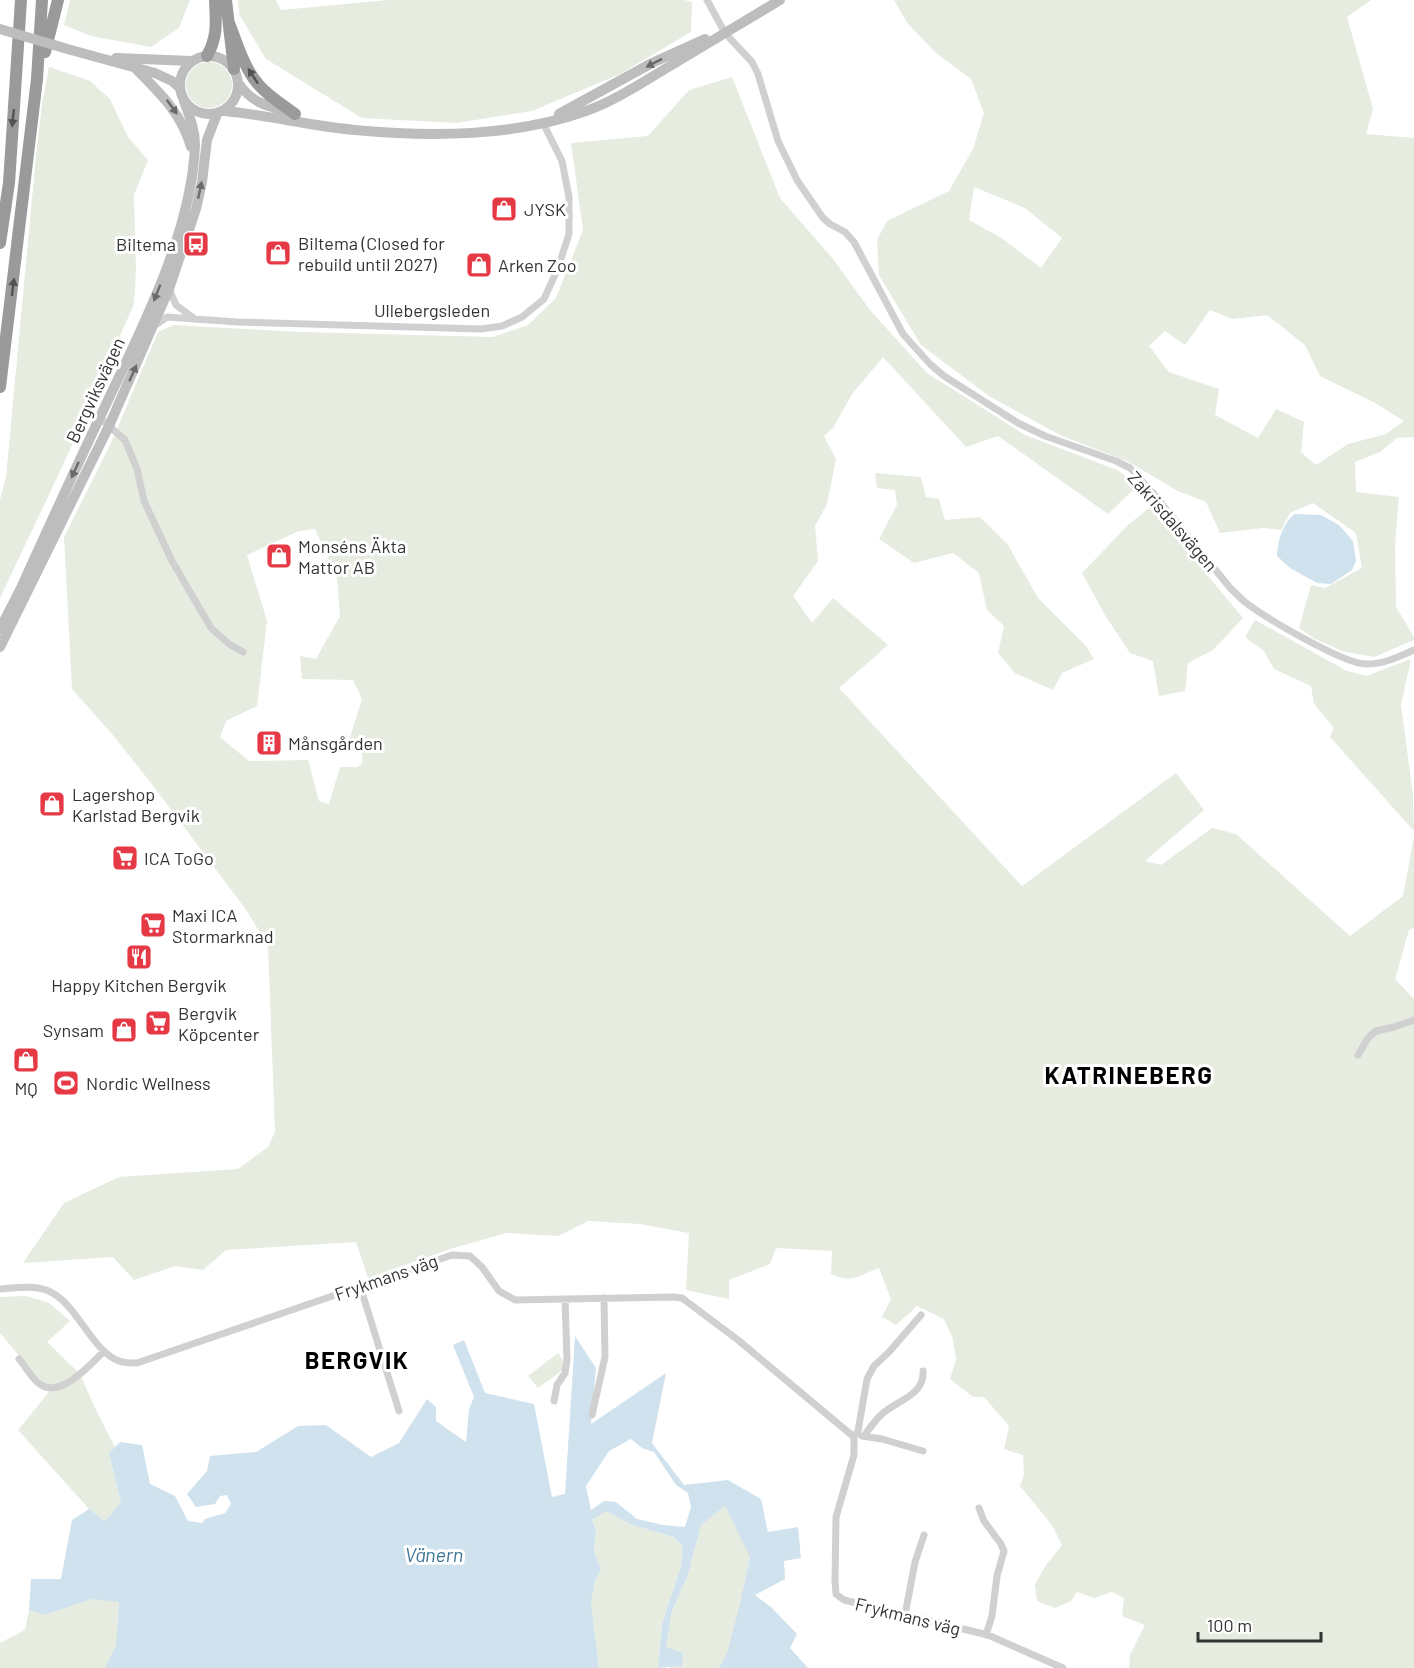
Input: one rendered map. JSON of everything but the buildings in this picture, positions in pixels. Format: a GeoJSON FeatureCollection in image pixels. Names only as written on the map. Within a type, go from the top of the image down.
{"type":"FeatureCollection","features":[{"type":"Feature","properties":{"kind":"highway"},"geometry":{"type":"LineString","coordinates":[[16,0],[17,75]]}},
{"type":"Feature","properties":{"kind":"highway"},"geometry":{"type":"LineString","coordinates":[[0,243],[9,183],[21,0]]}},
{"type":"Feature","properties":{"kind":"highway"},"geometry":{"type":"LineString","coordinates":[[0,387],[37,79],[42,0]]}},
{"type":"Feature","properties":{"kind":"highway"},"geometry":{"type":"LineString","coordinates":[[37,79],[58,0]]}},
{"type":"Feature","properties":{"kind":"highway"},"geometry":{"type":"LineString","coordinates":[[207,56],[217,28],[215,0]]}},
{"type":"Feature","properties":{"kind":"highway"},"geometry":{"type":"LineString","coordinates":[[226,0],[234,69]]}},
{"type":"Feature","properties":{"kind":"highway"},"geometry":{"type":"LineString","coordinates":[[229,23],[245,63],[257,83],[296,114]]}},
{"type":"Feature","properties":{"kind":"street","name":"Zakrisdalsvägen"},"geometry":{"type":"LineString","coordinates":[[707,0],[725,33],[752,62],[759,74],[778,141],[797,180],[823,218],[846,232],[854,242],[903,334],[930,364],[944,376],[1018,423],[1045,436],[1130,468],[1231,589],[1245,602],[1289,629],[1318,646],[1364,664],[1378,663],[1414,650]]}},
{"type":"Feature","properties":{"kind":"street"},"geometry":{"type":"LineString","coordinates":[[192,61],[185,69],[180,88],[184,101],[198,113],[207,115],[220,112],[252,113],[294,122],[355,130],[430,134],[486,133],[543,123],[601,105],[780,0]]}},
{"type":"Feature","properties":{"kind":"street"},"geometry":{"type":"LineString","coordinates":[[0,29],[165,77],[180,88]]}},
{"type":"Feature","properties":{"kind":"street"},"geometry":{"type":"LineString","coordinates":[[76,51],[125,59],[192,61],[207,56],[222,59],[234,69],[239,84],[250,98],[327,126]]}},
{"type":"Feature","properties":{"kind":"street","name":"Bergviksvägen"},"geometry":{"type":"LineString","coordinates":[[135,69],[173,108],[186,132],[194,156]]}},
{"type":"Feature","properties":{"kind":"street"},"geometry":{"type":"LineString","coordinates":[[220,112],[235,100],[239,84]]}},
{"type":"Feature","properties":{"kind":"street","name":"Bergviksvägen"},"geometry":{"type":"LineString","coordinates":[[0,629],[100,418],[162,280],[181,222],[194,156],[194,132],[184,101]]}},
{"type":"Feature","properties":{"kind":"street","name":"Bergviksvägen"},"geometry":{"type":"LineString","coordinates":[[0,647],[109,426],[154,326],[196,209],[207,140],[220,112]]}},
{"type":"Feature","properties":{"kind":"street","name":"Ullebergsleden"},"geometry":{"type":"LineString","coordinates":[[154,326],[167,317],[197,320],[481,329],[502,326],[522,317],[544,299],[558,268],[569,234],[569,197],[562,161],[543,123]]}},
{"type":"Feature","properties":{"kind":"street"},"geometry":{"type":"LineString","coordinates":[[169,289],[176,305],[197,320]]}},
{"type":"Feature","properties":{"kind":"street"},"geometry":{"type":"LineString","coordinates":[[100,418],[109,426]]}},
{"type":"Feature","properties":{"kind":"street","name":"Bergviksvägen"},"geometry":{"type":"LineString","coordinates":[[109,426],[125,440],[137,469],[144,501],[172,561],[211,628],[229,644],[243,652]]}},
{"type":"Feature","properties":{"kind":"street"},"geometry":{"type":"LineString","coordinates":[[1358,1055],[1368,1038],[1376,1031],[1414,1020]]}},
{"type":"Feature","properties":{"kind":"street","name":"Frykmans väg"},"geometry":{"type":"LineString","coordinates":[[0,1289],[36,1287],[49,1291],[61,1299],[108,1355],[120,1361],[137,1363],[452,1255],[470,1256],[482,1267],[499,1291],[515,1300],[682,1298],[738,1340],[854,1437]]}},
{"type":"Feature","properties":{"kind":"street"},"geometry":{"type":"LineString","coordinates":[[360,1286],[399,1411]]}},
{"type":"Feature","properties":{"kind":"street"},"geometry":{"type":"LineString","coordinates":[[592,1415],[605,1357],[604,1298]]}},
{"type":"Feature","properties":{"kind":"street"},"geometry":{"type":"LineString","coordinates":[[554,1401],[558,1385],[565,1373],[567,1360],[565,1299]]}},
{"type":"Feature","properties":{"kind":"street","name":"Frykmans väg"},"geometry":{"type":"LineString","coordinates":[[921,1315],[874,1366],[867,1379],[858,1431],[854,1437],[854,1455],[836,1516],[836,1594],[844,1600],[986,1635],[1063,1668]]}},
{"type":"Feature","properties":{"kind":"street"},"geometry":{"type":"LineString","coordinates":[[19,1359],[38,1383],[47,1387],[58,1386],[70,1382],[104,1351]]}},
{"type":"Feature","properties":{"kind":"street"},"geometry":{"type":"LineString","coordinates":[[864,1436],[884,1412],[897,1402],[908,1398],[917,1389],[922,1382],[923,1371]]}},
{"type":"Feature","properties":{"kind":"street"},"geometry":{"type":"LineString","coordinates":[[854,1437],[882,1439],[922,1451]]}},
{"type":"Feature","properties":{"kind":"street"},"geometry":{"type":"LineString","coordinates":[[979,1508],[984,1521],[1004,1551],[997,1576],[992,1616],[986,1635]]}},
{"type":"Feature","properties":{"kind":"street"},"geometry":{"type":"LineString","coordinates":[[905,1615],[915,1562],[924,1535]]}},
{"type":"Feature","properties":{"kind":"shaded area"},"geometry":{"type":"Polygon","coordinates":[[[70,0],[190,0],[179,28],[151,47],[91,36],[64,25],[70,0]]]}},
{"type":"Feature","properties":{"kind":"shaded area"},"geometry":{"type":"Polygon","coordinates":[[[238,0],[276,0],[281,10],[388,0],[684,0],[692,2],[691,32],[620,74],[532,111],[456,123],[362,118],[266,59],[239,14],[238,0]]]}},
{"type":"Feature","properties":{"kind":"shaded area"},"geometry":{"type":"Polygon","coordinates":[[[894,0],[1371,0],[1347,17],[1373,109],[1366,134],[1414,138],[1414,437],[1397,438],[1380,452],[1355,462],[1356,492],[1399,497],[1395,546],[1396,607],[1414,640],[1374,657],[1342,651],[1315,639],[1299,628],[1311,585],[1325,588],[1362,568],[1356,533],[1313,503],[1290,513],[1281,530],[1263,528],[1220,533],[1206,502],[1178,491],[1127,461],[1062,436],[989,396],[921,345],[879,275],[877,240],[887,221],[949,191],[973,149],[984,113],[971,79],[936,53],[908,24],[894,0]],[[974,187],[969,220],[1003,239],[1041,268],[1062,238],[1025,208],[974,187]],[[1210,310],[1185,345],[1165,331],[1149,346],[1169,372],[1219,389],[1215,415],[1258,438],[1276,409],[1304,422],[1301,452],[1316,465],[1348,444],[1386,434],[1404,421],[1373,402],[1320,376],[1305,345],[1267,315],[1232,319],[1210,310]]]}},
{"type":"Feature","properties":{"kind":"shaded area"},"geometry":{"type":"Polygon","coordinates":[[[209,62],[225,69],[232,85],[225,101],[209,108],[193,101],[186,85],[193,69],[209,62]]]}},
{"type":"Feature","properties":{"kind":"shaded area"},"geometry":{"type":"Polygon","coordinates":[[[49,67],[90,81],[110,99],[128,137],[148,160],[134,195],[136,269],[134,304],[63,465],[0,598],[0,500],[6,477],[36,156],[49,67]]]}},
{"type":"Feature","properties":{"kind":"shaded area"},"geometry":{"type":"Polygon","coordinates":[[[732,77],[780,198],[833,259],[870,310],[927,373],[1025,435],[1117,470],[1138,485],[1108,514],[998,436],[966,447],[883,357],[852,394],[833,428],[824,436],[836,459],[827,504],[815,526],[818,561],[793,596],[812,623],[833,598],[888,645],[839,688],[1022,886],[1176,773],[1204,810],[1145,861],[1161,865],[1212,828],[1236,834],[1350,936],[1403,896],[1414,836],[1414,928],[1409,930],[1395,979],[1414,999],[1414,1668],[1129,1668],[1130,1655],[1145,1625],[1122,1616],[1124,1598],[1112,1592],[1095,1598],[1077,1592],[1071,1601],[1055,1608],[1037,1601],[1035,1584],[1062,1545],[1052,1525],[1020,1486],[1024,1475],[1023,1455],[1004,1449],[1009,1426],[984,1397],[973,1397],[950,1379],[956,1359],[953,1339],[944,1319],[917,1306],[896,1325],[882,1317],[891,1299],[879,1268],[856,1277],[839,1277],[831,1274],[832,1251],[776,1248],[770,1264],[729,1280],[729,1299],[686,1290],[689,1233],[640,1224],[588,1221],[558,1236],[506,1233],[450,1249],[368,1278],[356,1242],[226,1250],[203,1270],[175,1266],[134,1280],[113,1257],[23,1263],[64,1203],[119,1177],[238,1169],[268,1147],[275,1132],[268,945],[244,907],[151,783],[72,689],[64,537],[111,443],[158,332],[174,325],[301,332],[493,337],[528,325],[556,298],[583,230],[571,143],[648,136],[689,90],[732,77]],[[315,529],[299,531],[247,555],[267,621],[257,706],[226,721],[220,737],[249,761],[308,760],[319,801],[329,804],[340,767],[357,767],[362,764],[362,754],[348,744],[362,699],[353,680],[302,679],[300,656],[316,659],[340,616],[337,578],[315,529]]]}},
{"type":"Feature","properties":{"kind":"shaded area"},"geometry":{"type":"Polygon","coordinates":[[[875,473],[921,477],[926,497],[939,499],[945,520],[980,517],[1008,545],[1038,598],[1085,645],[1094,659],[1062,673],[1053,690],[1015,673],[998,653],[1004,626],[987,610],[979,573],[953,553],[914,563],[879,539],[897,505],[895,490],[877,488],[875,473]]]}},
{"type":"Feature","properties":{"kind":"shaded area"},"geometry":{"type":"Polygon","coordinates":[[[1149,508],[1243,618],[1213,650],[1188,663],[1185,691],[1159,696],[1153,661],[1130,653],[1105,615],[1082,573],[1128,525],[1149,508]]]}},
{"type":"Feature","properties":{"kind":"shaded area"},"geometry":{"type":"Polygon","coordinates":[[[1255,620],[1345,670],[1366,676],[1411,659],[1401,705],[1413,795],[1414,831],[1330,737],[1334,728],[1314,704],[1311,686],[1274,669],[1264,651],[1245,637],[1255,620]]]}},
{"type":"Feature","properties":{"kind":"shaded area"},"geometry":{"type":"Polygon","coordinates":[[[26,1296],[49,1303],[70,1321],[47,1342],[80,1374],[115,1447],[109,1453],[121,1502],[105,1521],[89,1509],[18,1430],[49,1392],[0,1334],[0,1297],[26,1296]]]}},
{"type":"Feature","properties":{"kind":"shaded area"},"geometry":{"type":"Polygon","coordinates":[[[558,1353],[567,1367],[538,1388],[528,1376],[558,1353]]]}},
{"type":"Feature","properties":{"kind":"shaded area"},"geometry":{"type":"Polygon","coordinates":[[[725,1506],[750,1556],[727,1654],[719,1668],[670,1668],[666,1647],[672,1611],[688,1575],[701,1525],[725,1506]]]}},
{"type":"Feature","properties":{"kind":"shaded area"},"geometry":{"type":"Polygon","coordinates":[[[606,1511],[632,1525],[674,1537],[683,1547],[681,1566],[662,1624],[658,1668],[599,1668],[591,1602],[595,1580],[601,1570],[594,1551],[596,1531],[592,1520],[606,1511]]]}},
{"type":"Feature","properties":{"kind":"shaded area"},"geometry":{"type":"Polygon","coordinates":[[[92,1599],[119,1601],[117,1630],[122,1668],[0,1668],[0,1643],[25,1630],[29,1610],[45,1615],[92,1599]]]}},
{"type":"Feature","properties":{"kind":"water"},"geometry":{"type":"Polygon","coordinates":[[[1294,514],[1321,515],[1339,525],[1353,541],[1356,561],[1352,570],[1331,584],[1317,583],[1290,568],[1277,556],[1281,533],[1294,514]]]}},
{"type":"Feature","properties":{"kind":"water","name":"Vänern"},"geometry":{"type":"Polygon","coordinates":[[[575,1336],[596,1368],[591,1424],[666,1373],[652,1443],[684,1485],[728,1480],[761,1499],[768,1532],[798,1527],[801,1558],[784,1561],[785,1579],[755,1595],[772,1608],[797,1634],[790,1648],[808,1668],[719,1668],[727,1653],[750,1557],[725,1506],[701,1525],[688,1575],[672,1611],[666,1647],[683,1653],[682,1666],[658,1668],[662,1624],[681,1566],[683,1547],[674,1537],[632,1525],[606,1511],[592,1520],[596,1531],[594,1551],[601,1570],[595,1580],[591,1602],[599,1668],[105,1668],[116,1645],[119,1602],[92,1599],[45,1615],[29,1610],[31,1579],[61,1579],[72,1520],[89,1509],[105,1521],[121,1502],[109,1453],[120,1442],[142,1445],[150,1484],[175,1496],[188,1521],[202,1523],[205,1519],[225,1513],[231,1504],[227,1495],[220,1496],[215,1504],[196,1507],[187,1494],[207,1471],[210,1456],[256,1452],[298,1426],[326,1425],[371,1457],[399,1443],[427,1399],[436,1407],[436,1421],[466,1442],[469,1409],[474,1397],[453,1345],[464,1340],[485,1393],[534,1404],[552,1497],[565,1494],[575,1336]],[[631,1439],[609,1451],[586,1486],[591,1510],[604,1501],[616,1502],[637,1519],[685,1527],[691,1507],[688,1493],[676,1485],[654,1452],[642,1448],[631,1439]]]}},
{"type":"Feature","properties":{"kind":"place","name":"JYSK"},"geometry":{"type":"Point","coordinates":[504,209]}},
{"type":"Feature","properties":{"kind":"place","name":"Biltema"},"geometry":{"type":"Point","coordinates":[196,244]}},
{"type":"Feature","properties":{"kind":"place","name":"Biltema (Closed for rebuild until 2027)"},"geometry":{"type":"Point","coordinates":[278,253]}},
{"type":"Feature","properties":{"kind":"place","name":"Arken Zoo"},"geometry":{"type":"Point","coordinates":[479,265]}},
{"type":"Feature","properties":{"kind":"place","name":"Monséns Äkta Mattor AB"},"geometry":{"type":"Point","coordinates":[279,556]}},
{"type":"Feature","properties":{"kind":"place","name":"Månsgården"},"geometry":{"type":"Point","coordinates":[269,743]}},
{"type":"Feature","properties":{"kind":"place","name":"Lagershop Karlstad Bergvik"},"geometry":{"type":"Point","coordinates":[52,804]}},
{"type":"Feature","properties":{"kind":"place","name":"ICA ToGo"},"geometry":{"type":"Point","coordinates":[125,858]}},
{"type":"Feature","properties":{"kind":"place","name":"Maxi ICA Stormarknad"},"geometry":{"type":"Point","coordinates":[153,925]}},
{"type":"Feature","properties":{"kind":"place","name":"Happy Kitchen Bergvik"},"geometry":{"type":"Point","coordinates":[139,957]}},
{"type":"Feature","properties":{"kind":"place","name":"Bergvik Köpcenter"},"geometry":{"type":"Point","coordinates":[158,1023]}},
{"type":"Feature","properties":{"kind":"place","name":"Synsam"},"geometry":{"type":"Point","coordinates":[124,1030]}},
{"type":"Feature","properties":{"kind":"place","name":"MQ"},"geometry":{"type":"Point","coordinates":[26,1060]}},
{"type":"Feature","properties":{"kind":"place","name":"Nordic Wellness"},"geometry":{"type":"Point","coordinates":[66,1083]}},
{"type":"Feature","properties":{"kind":"district","name":"KATRINEBERG"},"geometry":{"type":"Point","coordinates":[1129,1074]}},
{"type":"Feature","properties":{"kind":"district","name":"BERGVIK"},"geometry":{"type":"Point","coordinates":[357,1359]}}]}
